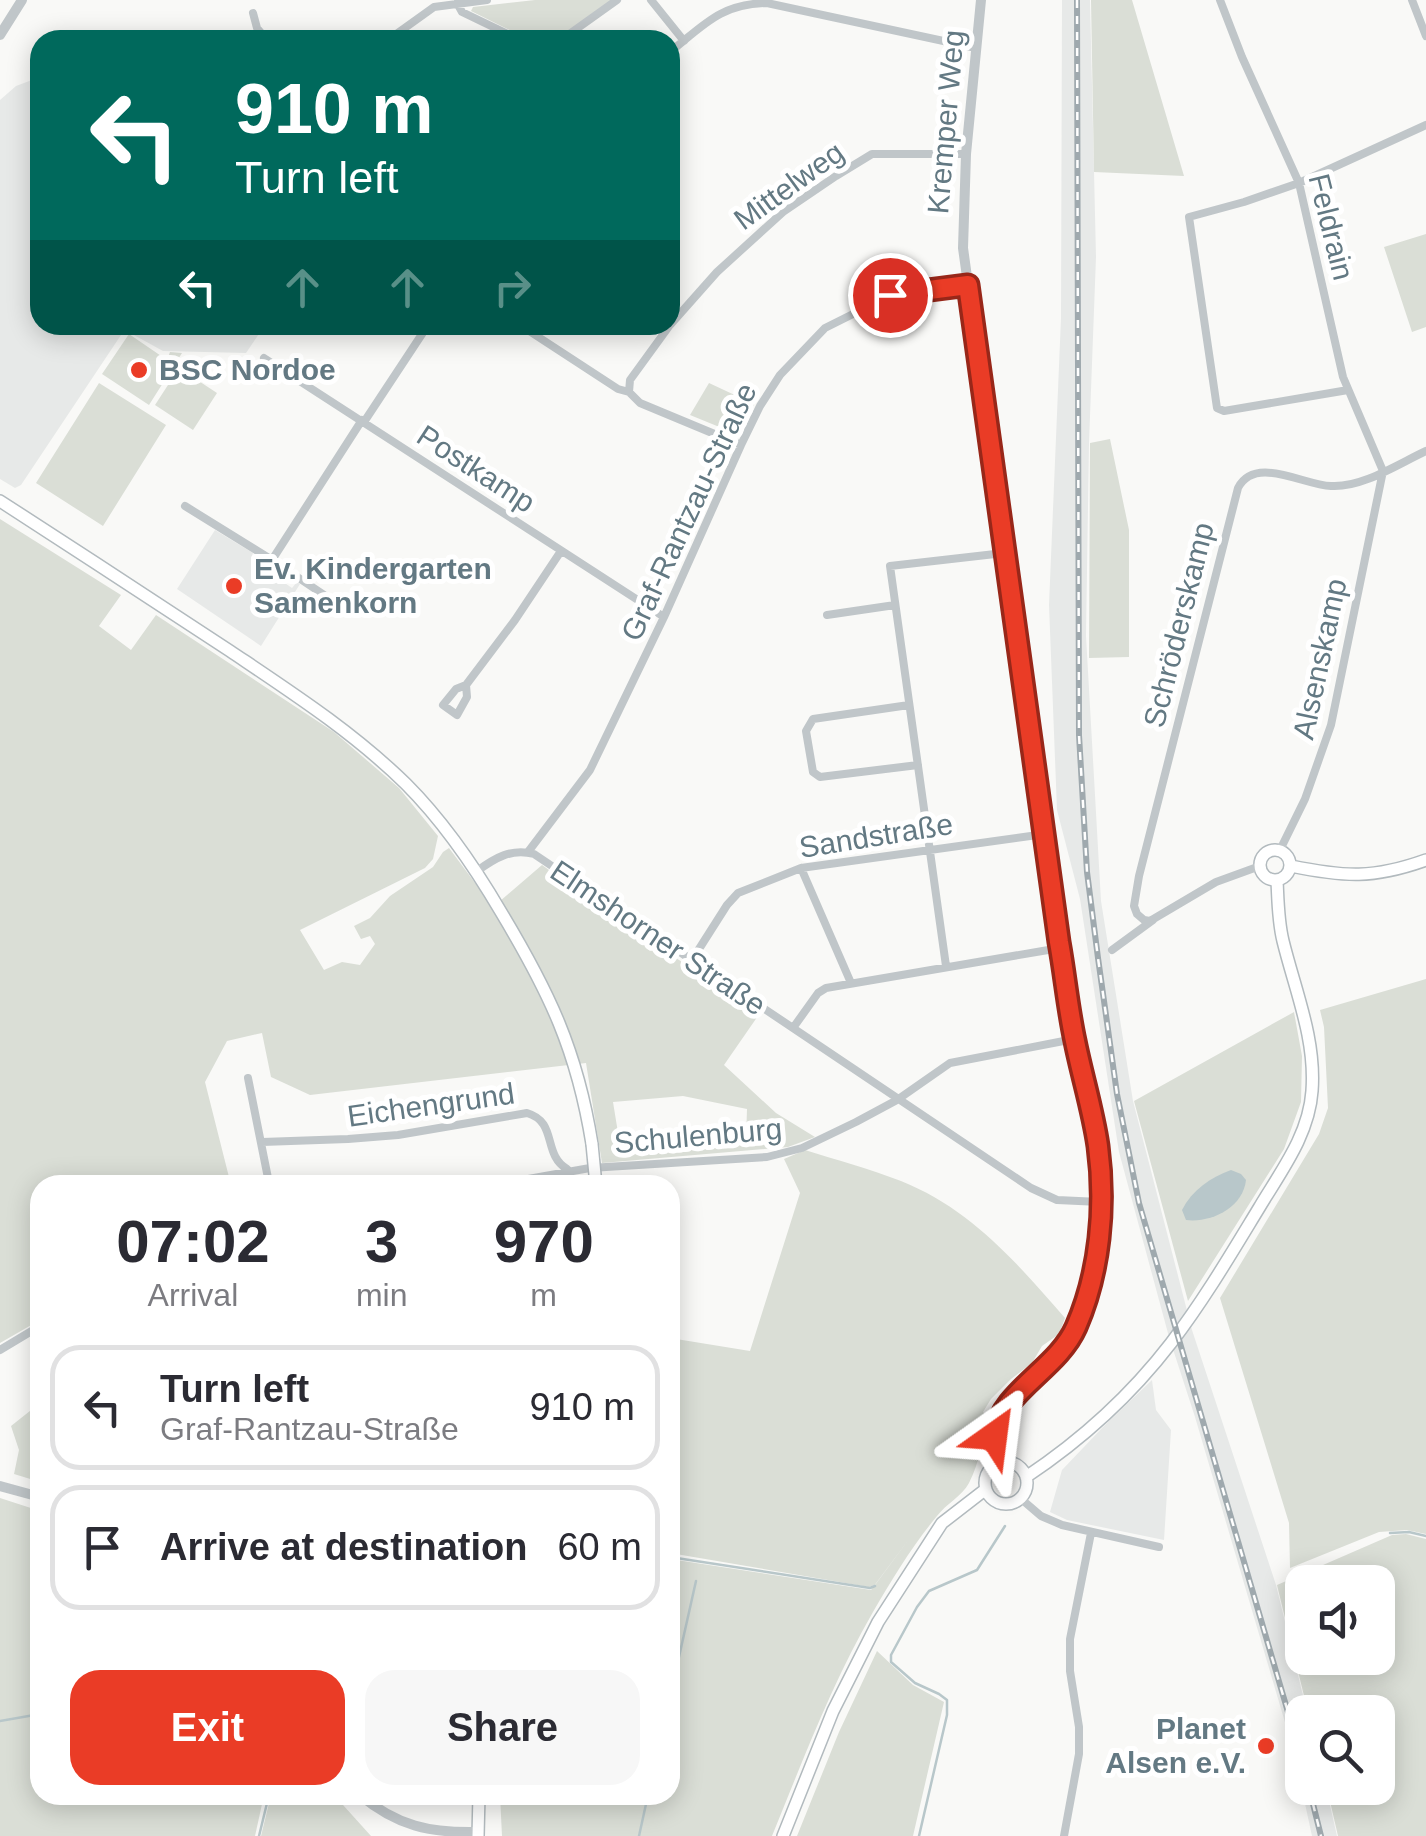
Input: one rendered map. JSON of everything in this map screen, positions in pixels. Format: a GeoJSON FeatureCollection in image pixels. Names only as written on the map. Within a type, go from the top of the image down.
{"type":"FeatureCollection","features":[{"type":"Feature","properties":{"kind":"main road"},"geometry":{"type":"LineString","coordinates":[[0,501],[346,731],[417,796],[477,872],[556,1011],[581,1086],[595,1175]]}},
{"type":"Feature","properties":{"kind":"main road"},"geometry":{"type":"LineString","coordinates":[[1280,850],[1288,856],[1291,866],[1287,875],[1277,880],[1266,876],[1260,866],[1265,853],[1280,850]]}},
{"type":"Feature","properties":{"kind":"main road"},"geometry":{"type":"LineString","coordinates":[[1291,866],[1366,875],[1426,860]]}},
{"type":"Feature","properties":{"kind":"main road"},"geometry":{"type":"LineString","coordinates":[[1026,1478],[1080,1438],[1169,1346],[1213,1284],[1296,1148],[1312,1092],[1311,1051],[1279,922],[1277,880]]}},
{"type":"Feature","properties":{"kind":"main road"},"geometry":{"type":"LineString","coordinates":[[1000,1463],[1017,1465],[1026,1478],[1026,1489],[1010,1504],[998,1503],[986,1489],[988,1472],[1000,1463]]}},
{"type":"Feature","properties":{"kind":"main road"},"geometry":{"type":"LineString","coordinates":[[783,1836],[834,1711],[878,1622],[942,1523],[986,1489]]}},
{"type":"Feature","properties":{"kind":"main road"},"geometry":{"type":"LineString","coordinates":[[477,1834],[478,1805]]}},
{"type":"Feature","properties":{"kind":"street"},"geometry":{"type":"LineString","coordinates":[[0,35],[22,0]]}},
{"type":"Feature","properties":{"kind":"street"},"geometry":{"type":"LineString","coordinates":[[402,30],[434,7],[487,0]]}},
{"type":"Feature","properties":{"kind":"street"},"geometry":{"type":"LineString","coordinates":[[574,30],[617,0]]}},
{"type":"Feature","properties":{"kind":"street"},"geometry":{"type":"LineString","coordinates":[[651,0],[675,30]]}},
{"type":"Feature","properties":{"kind":"street","name":"Kremper Weg"},"geometry":{"type":"LineString","coordinates":[[981,0],[962,236],[1060,948],[1074,1039],[1097,1141],[1100,1202],[1095,1268],[1078,1323],[1056,1358],[1001,1414],[994,1436],[1000,1463]]}},
{"type":"Feature","properties":{"kind":"street","name":"Feldrain"},"geometry":{"type":"LineString","coordinates":[[1220,0],[1300,183],[1348,390],[1383,470]]}},
{"type":"Feature","properties":{"kind":"street"},"geometry":{"type":"LineString","coordinates":[[1412,0],[1426,36]]}},
{"type":"Feature","properties":{"kind":"street"},"geometry":{"type":"LineString","coordinates":[[457,3],[462,12],[499,30]]}},
{"type":"Feature","properties":{"kind":"street"},"geometry":{"type":"LineString","coordinates":[[680,44],[718,14],[734,7],[767,3],[976,48]]}},
{"type":"Feature","properties":{"kind":"street"},"geometry":{"type":"LineString","coordinates":[[253,13],[258,30]]}},
{"type":"Feature","properties":{"kind":"street"},"geometry":{"type":"LineString","coordinates":[[680,36],[684,41]]}},
{"type":"Feature","properties":{"kind":"street"},"geometry":{"type":"LineString","coordinates":[[1348,390],[1224,411],[1217,408],[1190,216],[1300,183],[1426,125]]}},
{"type":"Feature","properties":{"kind":"street","name":"Mittelweg"},"geometry":{"type":"LineString","coordinates":[[680,314],[717,272],[768,225],[872,154],[966,154]]}},
{"type":"Feature","properties":{"kind":"street","name":"Graf-Rantzau-Straße"},"geometry":{"type":"LineString","coordinates":[[528,852],[590,770],[741,445],[780,375],[825,328],[890,295],[968,285]]}},
{"type":"Feature","properties":{"kind":"street"},"geometry":{"type":"LineString","coordinates":[[272,560],[421,335]]}},
{"type":"Feature","properties":{"kind":"street"},"geometry":{"type":"LineString","coordinates":[[535,335],[618,389],[629,392],[640,403],[741,445]]}},
{"type":"Feature","properties":{"kind":"street","name":"Mittelweg"},"geometry":{"type":"LineString","coordinates":[[629,392],[630,380],[663,335]]}},
{"type":"Feature","properties":{"kind":"street","name":"Postkamp"},"geometry":{"type":"LineString","coordinates":[[264,358],[664,617]]}},
{"type":"Feature","properties":{"kind":"street"},"geometry":{"type":"LineString","coordinates":[[1383,470],[1426,451]]}},
{"type":"Feature","properties":{"kind":"street","name":"Alsenskamp"},"geometry":{"type":"LineString","coordinates":[[1280,850],[1305,799],[1331,725],[1383,470]]}},
{"type":"Feature","properties":{"kind":"street","name":"Schröderskamp"},"geometry":{"type":"LineString","coordinates":[[1150,920],[1137,914],[1134,906],[1139,876],[1240,483],[1246,476],[1261,472],[1338,486],[1362,481],[1383,470]]}},
{"type":"Feature","properties":{"kind":"street"},"geometry":{"type":"LineString","coordinates":[[185,506],[351,613]]}},
{"type":"Feature","properties":{"kind":"street"},"geometry":{"type":"LineString","coordinates":[[466,685],[561,551]]}},
{"type":"Feature","properties":{"kind":"street"},"geometry":{"type":"LineString","coordinates":[[946,966],[890,566],[1004,553]]}},
{"type":"Feature","properties":{"kind":"street"},"geometry":{"type":"LineString","coordinates":[[828,615],[895,605]]}},
{"type":"Feature","properties":{"kind":"street"},"geometry":{"type":"LineString","coordinates":[[909,705],[814,718],[806,731],[812,772],[820,777],[918,765]]}},
{"type":"Feature","properties":{"kind":"street","name":"Sandstraße"},"geometry":{"type":"LineString","coordinates":[[692,960],[726,905],[738,893],[801,868],[1044,834]]}},
{"type":"Feature","properties":{"kind":"street","name":"Elmshorner Straße"},"geometry":{"type":"LineString","coordinates":[[477,872],[507,853],[528,852],[1040,1194],[1057,1200],[1100,1202]]}},
{"type":"Feature","properties":{"kind":"street"},"geometry":{"type":"LineString","coordinates":[[1112,950],[1150,920],[1216,882],[1260,866]]}},
{"type":"Feature","properties":{"kind":"street"},"geometry":{"type":"LineString","coordinates":[[801,868],[851,983]]}},
{"type":"Feature","properties":{"kind":"street"},"geometry":{"type":"LineString","coordinates":[[793,1028],[822,990],[1060,948]]}},
{"type":"Feature","properties":{"kind":"street","name":"Schulenburg"},"geometry":{"type":"LineString","coordinates":[[546,1175],[786,1154],[897,1100],[950,1063],[1074,1039]]}},
{"type":"Feature","properties":{"kind":"street"},"geometry":{"type":"LineString","coordinates":[[248,1078],[268,1175]]}},
{"type":"Feature","properties":{"kind":"street","name":"Eichengrund"},"geometry":{"type":"LineString","coordinates":[[262,1142],[398,1135],[527,1113],[543,1121],[555,1157],[560,1165],[572,1170]]}},
{"type":"Feature","properties":{"kind":"street"},"geometry":{"type":"LineString","coordinates":[[0,1350],[30,1332]]}},
{"type":"Feature","properties":{"kind":"street"},"geometry":{"type":"LineString","coordinates":[[0,1486],[30,1494]]}},
{"type":"Feature","properties":{"kind":"street"},"geometry":{"type":"LineString","coordinates":[[1020,1498],[1047,1519],[1091,1533],[1159,1546]]}},
{"type":"Feature","properties":{"kind":"street"},"geometry":{"type":"LineString","coordinates":[[1064,1836],[1079,1754],[1070,1639],[1091,1533]]}},
{"type":"Feature","properties":{"kind":"street"},"geometry":{"type":"LineString","coordinates":[[374,1805],[413,1826],[477,1834]]}},
{"type":"Feature","properties":{"kind":"shaded area"},"geometry":{"type":"Polygon","coordinates":[[[535,0],[612,0],[570,30],[510,30],[471,11],[473,7],[535,0]]]}},
{"type":"Feature","properties":{"kind":"shaded area"},"geometry":{"type":"Polygon","coordinates":[[[1062,0],[1090,0],[1096,257],[1086,636],[1101,901],[1133,1101],[1192,1330],[1276,1585],[1285,1622],[1285,1675],[1298,1675],[1303,1695],[1285,1695],[1285,1722],[1169,1337],[1119,1152],[1080,899],[1057,810],[1049,605],[1061,318],[1062,0]]]}},
{"type":"Feature","properties":{"kind":"shaded area"},"geometry":{"type":"Polygon","coordinates":[[[1091,0],[1132,0],[1184,176],[1094,172],[1091,0]]]}},
{"type":"Feature","properties":{"kind":"shaded area"},"geometry":{"type":"Polygon","coordinates":[[[30,81],[30,335],[121,335],[21,485],[15,488],[0,479],[0,100],[16,86],[30,81]]]}},
{"type":"Feature","properties":{"kind":"shaded area"},"geometry":{"type":"Polygon","coordinates":[[[1426,234],[1426,327],[1412,332],[1384,247],[1426,234]]]}},
{"type":"Feature","properties":{"kind":"shaded area","name":"BSC Nordoe"},"geometry":{"type":"Polygon","coordinates":[[[128,335],[167,360],[170,352],[182,353],[149,405],[102,374],[128,335]]]}},
{"type":"Feature","properties":{"kind":"shaded area"},"geometry":{"type":"Polygon","coordinates":[[[134,335],[258,335],[246,353],[163,351],[134,335]]]}},
{"type":"Feature","properties":{"kind":"shaded area"},"geometry":{"type":"Polygon","coordinates":[[[179,368],[217,393],[193,430],[155,405],[179,368]]]}},
{"type":"Feature","properties":{"kind":"shaded area"},"geometry":{"type":"Polygon","coordinates":[[[99,383],[166,425],[103,526],[36,483],[99,383]]]}},
{"type":"Feature","properties":{"kind":"shaded area"},"geometry":{"type":"Polygon","coordinates":[[[709,383],[754,404],[739,435],[690,415],[709,383]]]}},
{"type":"Feature","properties":{"kind":"shaded area"},"geometry":{"type":"Polygon","coordinates":[[[1110,439],[1129,530],[1129,657],[1089,658],[1090,443],[1110,439]]]}},
{"type":"Feature","properties":{"kind":"shaded area"},"geometry":{"type":"Polygon","coordinates":[[[0,519],[121,595],[99,626],[131,650],[156,615],[334,732],[399,788],[438,836],[433,859],[425,868],[300,930],[324,970],[342,962],[360,965],[375,944],[370,936],[361,939],[354,926],[370,918],[390,896],[433,867],[449,848],[493,907],[542,865],[760,1013],[724,1065],[776,1113],[815,1137],[788,1147],[602,1163],[586,1063],[310,1095],[271,1077],[262,1033],[227,1041],[205,1082],[228,1175],[30,1175],[30,1326],[0,1343],[0,519]],[[683,1096],[613,1102],[620,1145],[746,1141],[747,1109],[683,1096]]]}},
{"type":"Feature","properties":{"kind":"shaded area","name":"Ev. Kindergarten Samenkorn"},"geometry":{"type":"Polygon","coordinates":[[[215,530],[253,553],[251,558],[292,588],[297,582],[300,584],[261,646],[177,589],[215,530]]]}},
{"type":"Feature","properties":{"kind":"shaded area"},"geometry":{"type":"Polygon","coordinates":[[[1426,979],[1426,1534],[1407,1530],[1379,1532],[1290,1565],[1289,1523],[1220,1298],[1319,1134],[1328,1108],[1320,1010],[1426,979]]]}},
{"type":"Feature","properties":{"kind":"shaded area"},"geometry":{"type":"Polygon","coordinates":[[[1294,1012],[1302,1056],[1301,1102],[1284,1149],[1188,1301],[1134,1101],[1294,1012]]]}},
{"type":"Feature","properties":{"kind":"shaded area"},"geometry":{"type":"Polygon","coordinates":[[[805,1150],[901,1181],[949,1206],[991,1239],[1065,1318],[1059,1334],[1042,1346],[1032,1363],[991,1399],[983,1412],[988,1417],[969,1483],[920,1539],[873,1612],[831,1694],[772,1836],[502,1836],[500,1805],[680,1805],[680,1561],[871,1590],[875,1585],[680,1555],[680,1340],[750,1351],[800,1193],[784,1159],[805,1150]]]}},
{"type":"Feature","properties":{"kind":"shaded area"},"geometry":{"type":"Polygon","coordinates":[[[1231,1170],[1246,1180],[1232,1206],[1206,1219],[1186,1220],[1182,1210],[1191,1196],[1209,1180],[1231,1170]]]}},
{"type":"Feature","properties":{"kind":"shaded area"},"geometry":{"type":"Polygon","coordinates":[[[1152,1380],[1156,1410],[1171,1430],[1164,1540],[1067,1520],[1050,1512],[1062,1470],[1152,1380]]]}},
{"type":"Feature","properties":{"kind":"shaded area"},"geometry":{"type":"Polygon","coordinates":[[[30,1411],[30,1479],[14,1474],[19,1450],[11,1426],[30,1411]]]}},
{"type":"Feature","properties":{"kind":"shaded area"},"geometry":{"type":"Polygon","coordinates":[[[0,1498],[30,1508],[30,1805],[262,1805],[255,1836],[0,1836],[0,1498]]]}},
{"type":"Feature","properties":{"kind":"shaded area"},"geometry":{"type":"Polygon","coordinates":[[[1392,1535],[1426,1539],[1426,1836],[1338,1836],[1331,1805],[1395,1805],[1395,1695],[1304,1695],[1299,1675],[1395,1675],[1395,1565],[1323,1565],[1392,1535]]]}},
{"type":"Feature","properties":{"kind":"shaded area"},"geometry":{"type":"Polygon","coordinates":[[[1285,1582],[1285,1618],[1277,1585],[1285,1582]]]}},
{"type":"Feature","properties":{"kind":"shaded area"},"geometry":{"type":"Polygon","coordinates":[[[877,1651],[913,1685],[944,1702],[913,1836],[797,1836],[839,1732],[877,1651]]]}},
{"type":"Feature","properties":{"kind":"shaded area"},"geometry":{"type":"Polygon","coordinates":[[[269,1805],[343,1805],[371,1836],[261,1836],[269,1805]]]}},
{"type":"Feature","properties":{"kind":"shaded area"},"geometry":{"type":"Polygon","coordinates":[[[1305,1805],[1330,1805],[1337,1836],[1312,1836],[1305,1805]]]}},
{"type":"Feature","properties":{"kind":"waterway"},"geometry":{"type":"LineString","coordinates":[[919,1836],[947,1715],[947,1700],[915,1683],[891,1662],[891,1655],[929,1591],[977,1570],[1005,1526]]}},
{"type":"Feature","properties":{"kind":"waterway"},"geometry":{"type":"LineString","coordinates":[[1390,1533],[1426,1536]]}},
{"type":"Feature","properties":{"kind":"waterway"},"geometry":{"type":"LineString","coordinates":[[680,1559],[875,1586]]}},
{"type":"Feature","properties":{"kind":"waterway"},"geometry":{"type":"LineString","coordinates":[[680,1652],[696,1581]]}},
{"type":"Feature","properties":{"kind":"waterway"},"geometry":{"type":"LineString","coordinates":[[0,1721],[30,1716]]}},
{"type":"Feature","properties":{"kind":"waterway"},"geometry":{"type":"LineString","coordinates":[[259,1836],[267,1805]]}},
{"type":"Feature","properties":{"kind":"waterway"},"geometry":{"type":"LineString","coordinates":[[639,1836],[646,1805]]}},
{"type":"Feature","properties":{"kind":"railway"},"geometry":{"type":"LineString","coordinates":[[1077,0],[1079,735],[1087,872],[1117,1094],[1139,1203],[1285,1702]]}},
{"type":"Feature","properties":{"kind":"railway"},"geometry":{"type":"LineString","coordinates":[[1313,1805],[1321,1836]]}},
{"type":"Feature","properties":{"kind":"place","name":"BSC Nordoe"},"geometry":{"type":"Point","coordinates":[139,370]}},
{"type":"Feature","properties":{"kind":"place","name":"Ev. Kindergarten Samenkorn"},"geometry":{"type":"Point","coordinates":[234,586]}},
{"type":"Feature","properties":{"kind":"place","name":"Planet Alsen e.V."},"geometry":{"type":"Point","coordinates":[1266,1746]}},
{"type":"Feature","properties":{"kind":"route"},"geometry":{"type":"LineString","coordinates":[[890,295],[968,285],[1059,942],[1074,1039],[1097,1141],[1098,1252],[1078,1323],[1056,1358],[1005,1407],[994,1436]]}}]}
